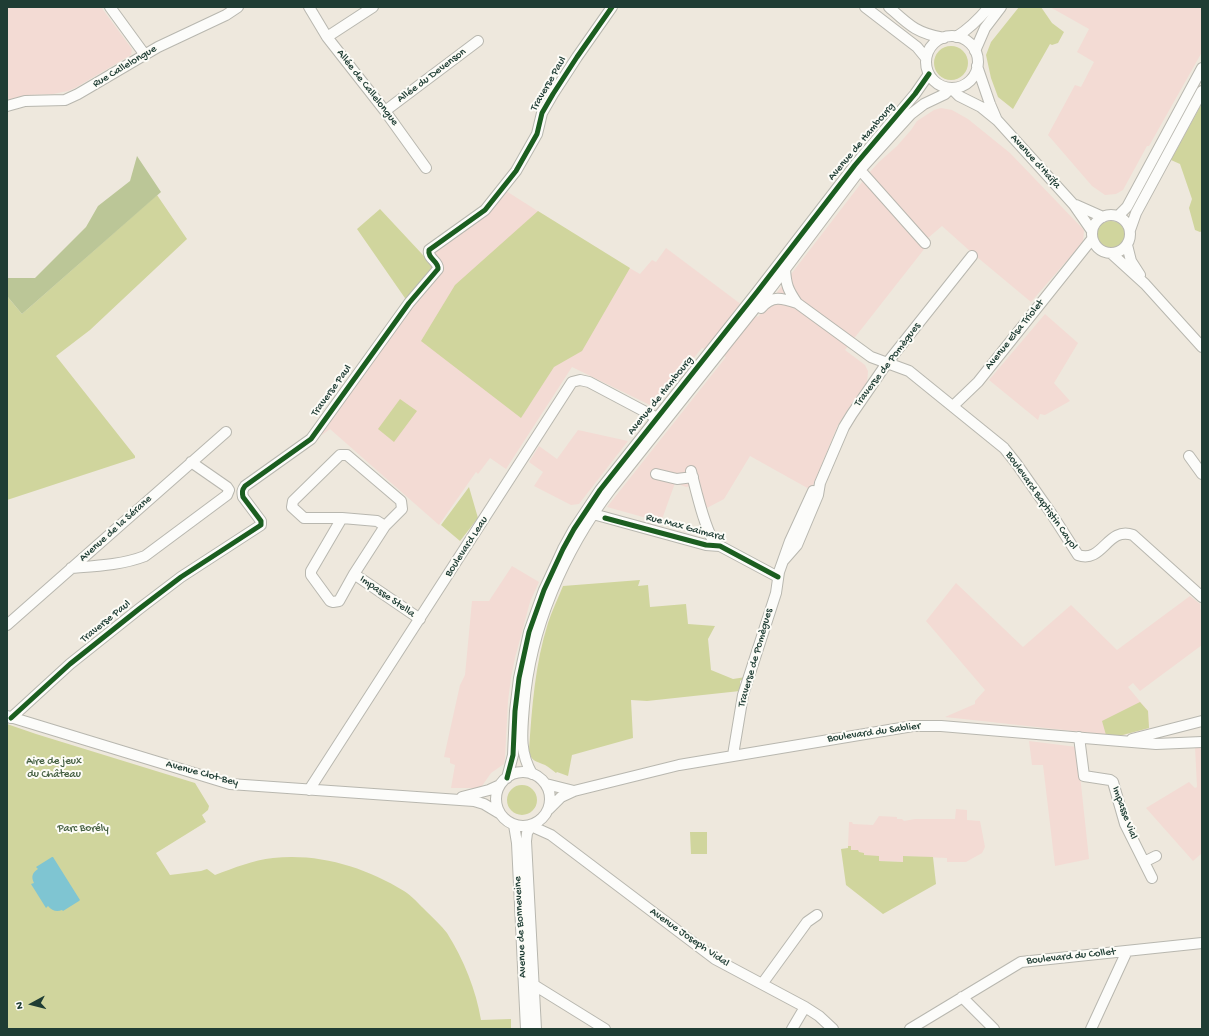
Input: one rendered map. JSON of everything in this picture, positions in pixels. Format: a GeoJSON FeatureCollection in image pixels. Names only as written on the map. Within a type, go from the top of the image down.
{"type":"FeatureCollection","features":[{"type":"Feature","properties":{"kind":"street"},"geometry":{"type":"LineString","coordinates":[[110,7],[145,55]]}},
{"type":"Feature","properties":{"kind":"street","name":"Rue Callelongue"},"geometry":{"type":"LineString","coordinates":[[7,106],[25,101],[65,100],[88,89],[158,47],[226,15],[238,7]]}},
{"type":"Feature","properties":{"kind":"street","name":"Allée de Callelongue"},"geometry":{"type":"LineString","coordinates":[[309,7],[328,37],[385,111],[426,168]]}},
{"type":"Feature","properties":{"kind":"street"},"geometry":{"type":"LineString","coordinates":[[328,37],[373,7]]}},
{"type":"Feature","properties":{"kind":"street","name":"Traverse Paul"},"geometry":{"type":"LineString","coordinates":[[9,717],[70,664],[180,577],[261,525],[261,521],[243,497],[242,489],[311,439],[409,303],[438,270],[438,265],[428,253],[429,250],[485,210],[516,171],[537,134],[542,113],[553,94],[612,7]]}},
{"type":"Feature","properties":{"kind":"street"},"geometry":{"type":"LineString","coordinates":[[865,7],[917,47],[926,58]]}},
{"type":"Feature","properties":{"kind":"street"},"geometry":{"type":"LineString","coordinates":[[888,7],[918,31],[931,36],[944,38],[956,37],[970,44],[975,51],[977,66],[971,79],[958,87],[951,88],[938,84],[929,74],[926,66],[926,58],[932,45],[944,38]]}},
{"type":"Feature","properties":{"kind":"street"},"geometry":{"type":"LineString","coordinates":[[956,37],[964,32],[989,7]]}},
{"type":"Feature","properties":{"kind":"street"},"geometry":{"type":"LineString","coordinates":[[975,51],[984,28],[1001,7]]}},
{"type":"Feature","properties":{"kind":"street","name":"Allée du Devenson"},"geometry":{"type":"LineString","coordinates":[[385,111],[478,41]]}},
{"type":"Feature","properties":{"kind":"street","name":"Avenue d'Haïfa"},"geometry":{"type":"LineString","coordinates":[[977,66],[997,120]]}},
{"type":"Feature","properties":{"kind":"street"},"geometry":{"type":"LineString","coordinates":[[1118,216],[1127,207],[1202,68]]}},
{"type":"Feature","properties":{"kind":"street","name":"Avenue de Hambourg"},"geometry":{"type":"LineString","coordinates":[[504,781],[513,755],[515,711],[529,632],[544,590],[563,549],[588,508],[657,418],[855,165],[915,94],[929,74]]}},
{"type":"Feature","properties":{"kind":"street","name":"Avenue d'Haïfa"},"geometry":{"type":"LineString","coordinates":[[951,88],[959,96],[981,108],[997,120],[1074,205],[1092,235]]}},
{"type":"Feature","properties":{"kind":"street","name":"Avenue de Hambourg"},"geometry":{"type":"LineString","coordinates":[[532,774],[524,756],[522,734],[525,695],[533,649],[545,610],[556,582],[569,555],[593,514],[611,489],[785,269],[860,170],[911,114],[924,104],[945,94],[951,88]]}},
{"type":"Feature","properties":{"kind":"street"},"geometry":{"type":"LineString","coordinates":[[1145,284],[1131,261],[1127,245],[1130,230],[1136,213],[1202,91]]}},
{"type":"Feature","properties":{"kind":"street"},"geometry":{"type":"LineString","coordinates":[[860,170],[925,243]]}},
{"type":"Feature","properties":{"kind":"street","name":"Avenue d'Haïfa"},"geometry":{"type":"LineString","coordinates":[[1074,205],[1103,217]]}},
{"type":"Feature","properties":{"kind":"street"},"geometry":{"type":"LineString","coordinates":[[1130,230],[1123,220],[1118,216],[1113,215],[1103,217],[1094,225],[1092,235],[1096,247],[1108,253],[1145,284],[1202,347]]}},
{"type":"Feature","properties":{"kind":"street","name":"Avenue Elsa Triolet"},"geometry":{"type":"LineString","coordinates":[[953,406],[978,382],[1075,261],[1092,235]]}},
{"type":"Feature","properties":{"kind":"street"},"geometry":{"type":"LineString","coordinates":[[1108,253],[1118,252],[1127,245]]}},
{"type":"Feature","properties":{"kind":"street","name":"Avenue Elsa Triolet"},"geometry":{"type":"LineString","coordinates":[[1075,261],[1093,253],[1108,253]]}},
{"type":"Feature","properties":{"kind":"street","name":"Traverse de Pomègues"},"geometry":{"type":"LineString","coordinates":[[733,755],[743,695],[776,593],[778,577],[783,561],[797,545],[818,494],[820,483],[844,427],[887,363],[972,256]]}},
{"type":"Feature","properties":{"kind":"street","name":"Boulevard Baptistin Cayol"},"geometry":{"type":"LineString","coordinates":[[785,269],[786,284],[797,303],[871,357],[909,371],[1004,448],[1052,512],[1078,555],[1089,557],[1095,555],[1118,534],[1133,535],[1202,597]]}},
{"type":"Feature","properties":{"kind":"street","name":"Boulevard Baptistin Cayol"},"geometry":{"type":"LineString","coordinates":[[735,333],[750,322],[769,300],[783,299],[797,303]]}},
{"type":"Feature","properties":{"kind":"street","name":"Boulevard Leau"},"geometry":{"type":"LineString","coordinates":[[309,790],[572,382],[580,380],[589,382],[657,418]]}},
{"type":"Feature","properties":{"kind":"street","name":"Avenue de la Sérane"},"geometry":{"type":"LineString","coordinates":[[7,625],[226,432]]}},
{"type":"Feature","properties":{"kind":"street"},"geometry":{"type":"LineString","coordinates":[[342,518],[311,571],[311,575],[330,601],[333,602],[339,601],[354,574],[385,526],[402,509],[401,501],[347,454],[340,455],[293,501],[292,507],[304,518],[342,518],[377,521],[385,526]]}},
{"type":"Feature","properties":{"kind":"street"},"geometry":{"type":"LineString","coordinates":[[1188,456],[1202,474]]}},
{"type":"Feature","properties":{"kind":"street"},"geometry":{"type":"LineString","coordinates":[[71,568],[122,563],[145,556],[226,494],[229,490],[227,487],[191,462]]}},
{"type":"Feature","properties":{"kind":"street"},"geometry":{"type":"LineString","coordinates":[[656,474],[677,479],[692,474],[711,539],[716,545]]}},
{"type":"Feature","properties":{"kind":"street","name":"Rue Max Gaimard"},"geometry":{"type":"LineString","coordinates":[[593,514],[706,545],[720,546],[778,577]]}},
{"type":"Feature","properties":{"kind":"street","name":"Impasse Stella"},"geometry":{"type":"LineString","coordinates":[[354,574],[420,620]]}},
{"type":"Feature","properties":{"kind":"street","name":"Avenue Clot-Bey"},"geometry":{"type":"LineString","coordinates":[[9,717],[220,781],[242,785],[474,801],[484,804],[499,813]]}},
{"type":"Feature","properties":{"kind":"street"},"geometry":{"type":"LineString","coordinates":[[1123,741],[1176,729],[1202,721]]}},
{"type":"Feature","properties":{"kind":"street","name":"Boulevard du Sablier"},"geometry":{"type":"LineString","coordinates":[[546,813],[561,797],[574,791],[679,765],[913,726],[941,726],[1156,744],[1202,742]]}},
{"type":"Feature","properties":{"kind":"street","name":"Impasse Vial"},"geometry":{"type":"LineString","coordinates":[[1079,737],[1084,776],[1110,780],[1113,782],[1125,824],[1152,878]]}},
{"type":"Feature","properties":{"kind":"street"},"geometry":{"type":"LineString","coordinates":[[546,813],[538,822],[531,826],[522,827],[507,822],[499,813],[496,804],[497,794],[504,781],[520,772],[532,774],[543,780],[550,796],[546,813],[551,835]]}},
{"type":"Feature","properties":{"kind":"street","name":"Avenue Clot-Bey"},"geometry":{"type":"LineString","coordinates":[[451,799],[474,795],[489,790],[504,781]]}},
{"type":"Feature","properties":{"kind":"street","name":"Boulevard du Sablier"},"geometry":{"type":"LineString","coordinates":[[546,784],[574,791]]}},
{"type":"Feature","properties":{"kind":"street","name":"Avenue de Bonneveine"},"geometry":{"type":"LineString","coordinates":[[514,825],[517,843],[526,1029]]}},
{"type":"Feature","properties":{"kind":"street","name":"Avenue de Bonneveine"},"geometry":{"type":"LineString","coordinates":[[531,826],[527,833],[526,841],[536,1029]]}},
{"type":"Feature","properties":{"kind":"street","name":"Avenue Joseph Vidal"},"geometry":{"type":"LineString","coordinates":[[531,826],[551,835],[715,959],[805,1007],[819,1016],[833,1029]]}},
{"type":"Feature","properties":{"kind":"street"},"geometry":{"type":"LineString","coordinates":[[1144,862],[1156,856]]}},
{"type":"Feature","properties":{"kind":"street"},"geometry":{"type":"LineString","coordinates":[[762,984],[807,922],[817,915]]}},
{"type":"Feature","properties":{"kind":"street","name":"Boulevard du Collet"},"geometry":{"type":"LineString","coordinates":[[910,1029],[1021,962],[1202,943]]}},
{"type":"Feature","properties":{"kind":"street"},"geometry":{"type":"LineString","coordinates":[[1091,1029],[1127,951]]}},
{"type":"Feature","properties":{"kind":"street"},"geometry":{"type":"LineString","coordinates":[[534,985],[605,1029]]}},
{"type":"Feature","properties":{"kind":"street"},"geometry":{"type":"LineString","coordinates":[[962,997],[994,1029]]}},
{"type":"Feature","properties":{"kind":"street"},"geometry":{"type":"LineString","coordinates":[[792,1029],[805,1007]]}},
{"type":"Feature","properties":{"kind":"shaded area"},"geometry":{"type":"Polygon","coordinates":[[[7,7],[101,7],[132,49],[131,55],[68,91],[53,94],[27,95],[7,100],[7,7]]]}},
{"type":"Feature","properties":{"kind":"shaded area"},"geometry":{"type":"Polygon","coordinates":[[[1050,7],[1202,7],[1202,52],[1123,190],[1116,194],[1105,195],[1092,186],[1048,135],[1075,85],[1081,87],[1094,62],[1077,52],[1089,29],[1050,7]]]}},
{"type":"Feature","properties":{"kind":"shaded area"},"geometry":{"type":"Polygon","coordinates":[[[941,108],[952,110],[968,119],[1010,153],[1084,230],[1083,242],[1031,302],[942,226],[928,238],[925,248],[845,350],[865,365],[868,371],[867,383],[838,425],[811,490],[750,456],[724,499],[705,509],[697,485],[686,487],[675,483],[661,522],[607,507],[726,357],[702,348],[654,407],[572,367],[506,469],[490,458],[478,474],[476,472],[439,525],[330,429],[322,435],[320,434],[403,313],[430,253],[503,189],[610,257],[640,274],[652,260],[656,262],[666,248],[758,317],[869,173],[897,146],[917,121],[934,110],[941,108]]]}},
{"type":"Feature","properties":{"kind":"shaded area"},"geometry":{"type":"Polygon","coordinates":[[[1045,314],[1078,343],[1054,383],[1070,401],[1045,415],[1040,414],[1038,420],[989,380],[1045,314]]]}},
{"type":"Feature","properties":{"kind":"shaded area"},"geometry":{"type":"Polygon","coordinates":[[[578,430],[628,441],[579,504],[571,505],[534,486],[543,472],[529,462],[539,446],[557,459],[578,430]]]}},
{"type":"Feature","properties":{"kind":"shaded area"},"geometry":{"type":"Polygon","coordinates":[[[512,566],[539,582],[530,602],[511,678],[504,764],[491,773],[479,788],[451,788],[455,765],[450,763],[450,758],[444,757],[460,685],[465,675],[472,601],[489,601],[512,566]]]}},
{"type":"Feature","properties":{"kind":"shaded area"},"geometry":{"type":"Polygon","coordinates":[[[956,583],[1023,647],[1071,605],[1117,650],[1190,596],[1200,604],[1200,609],[1202,611],[1202,645],[1140,691],[1133,683],[1128,687],[1148,711],[1149,728],[1119,736],[945,717],[975,704],[975,701],[985,690],[926,621],[956,583]]]}},
{"type":"Feature","properties":{"kind":"shaded area"},"geometry":{"type":"Polygon","coordinates":[[[1029,741],[1077,747],[1089,859],[1055,866],[1043,765],[1032,765],[1029,741]]]}},
{"type":"Feature","properties":{"kind":"shaded area"},"geometry":{"type":"Polygon","coordinates":[[[1195,747],[1202,747],[1202,853],[1193,861],[1146,808],[1189,782],[1195,788],[1197,787],[1195,747]]]}},
{"type":"Feature","properties":{"kind":"shaded area"},"geometry":{"type":"Polygon","coordinates":[[[956,809],[967,810],[967,820],[980,821],[985,847],[982,853],[966,862],[947,862],[947,858],[903,856],[903,862],[878,861],[851,850],[851,846],[848,846],[849,822],[852,822],[853,824],[873,825],[879,816],[897,817],[897,819],[902,819],[904,821],[915,819],[955,819],[956,809]]]}},
{"type":"Feature","properties":{"kind":"green space"},"geometry":{"type":"Polygon","coordinates":[[[1019,7],[1041,7],[1052,23],[1064,32],[1058,43],[1052,45],[1050,44],[1013,109],[998,97],[991,78],[986,55],[991,42],[1019,7]]]}},
{"type":"Feature","properties":{"kind":"green space"},"geometry":{"type":"Polygon","coordinates":[[[948,46],[954,46],[963,51],[967,57],[967,69],[963,75],[954,80],[948,80],[939,75],[934,66],[934,60],[939,51],[948,46]]]}},
{"type":"Feature","properties":{"kind":"green space"},"geometry":{"type":"Polygon","coordinates":[[[1202,103],[1202,231],[1200,232],[1195,230],[1189,208],[1192,199],[1180,164],[1171,160],[1202,103]]]}},
{"type":"Feature","properties":{"kind":"green space"},"geometry":{"type":"Polygon","coordinates":[[[137,156],[161,192],[22,314],[7,296],[7,278],[35,278],[86,227],[98,206],[130,181],[137,156]]]}},
{"type":"Feature","properties":{"kind":"green space"},"geometry":{"type":"Polygon","coordinates":[[[157,195],[187,239],[90,330],[56,356],[135,456],[135,458],[7,500],[7,296],[22,314],[157,195]]]}},
{"type":"Feature","properties":{"kind":"green space"},"geometry":{"type":"Polygon","coordinates":[[[380,209],[436,269],[407,301],[357,229],[380,209]]]}},
{"type":"Feature","properties":{"kind":"green space"},"geometry":{"type":"Polygon","coordinates":[[[538,211],[630,268],[582,351],[554,367],[521,418],[421,341],[455,285],[538,211]]]}},
{"type":"Feature","properties":{"kind":"green space"},"geometry":{"type":"Polygon","coordinates":[[[1111,221],[1121,225],[1125,235],[1121,245],[1111,249],[1101,245],[1097,235],[1101,225],[1111,221]]]}},
{"type":"Feature","properties":{"kind":"green space"},"geometry":{"type":"Polygon","coordinates":[[[400,399],[417,411],[394,442],[378,429],[400,399]]]}},
{"type":"Feature","properties":{"kind":"green space"},"geometry":{"type":"Polygon","coordinates":[[[469,487],[478,518],[460,541],[441,525],[469,487]]]}},
{"type":"Feature","properties":{"kind":"green space"},"geometry":{"type":"Polygon","coordinates":[[[640,580],[638,586],[648,585],[650,607],[686,604],[688,624],[715,626],[708,639],[711,670],[733,679],[746,677],[740,681],[740,691],[647,701],[631,700],[633,738],[572,755],[568,776],[557,772],[556,773],[532,759],[529,750],[533,702],[540,654],[548,623],[563,586],[640,580]]]}},
{"type":"Feature","properties":{"kind":"green space"},"geometry":{"type":"Polygon","coordinates":[[[1140,702],[1148,711],[1149,728],[1119,736],[1106,735],[1102,721],[1140,702]]]}},
{"type":"Feature","properties":{"kind":"green space"},"geometry":{"type":"Polygon","coordinates":[[[7,724],[195,783],[209,806],[208,810],[202,815],[206,822],[156,853],[170,875],[207,869],[215,875],[266,859],[290,857],[307,858],[324,860],[358,869],[389,882],[404,891],[440,924],[453,943],[473,986],[481,1020],[511,1019],[511,1029],[7,1029],[7,724]]]}},
{"type":"Feature","properties":{"kind":"green space"},"geometry":{"type":"Polygon","coordinates":[[[522,785],[533,789],[537,800],[533,811],[522,815],[511,811],[507,800],[511,789],[522,785]]]}},
{"type":"Feature","properties":{"kind":"green space"},"geometry":{"type":"Polygon","coordinates":[[[690,832],[707,832],[707,854],[691,854],[690,832]]]}},
{"type":"Feature","properties":{"kind":"green space"},"geometry":{"type":"Polygon","coordinates":[[[848,846],[851,846],[851,850],[858,850],[859,852],[864,853],[864,855],[879,856],[879,861],[903,862],[903,856],[933,857],[936,884],[883,914],[846,885],[841,849],[848,848],[848,846]]]}},
{"type":"Feature","properties":{"kind":"water"},"geometry":{"type":"Polygon","coordinates":[[[52,857],[80,900],[63,911],[55,911],[48,906],[46,908],[31,884],[34,883],[32,877],[34,872],[38,869],[36,867],[52,857]]]}},
{"type":"Feature","properties":{"kind":"cycle path"},"geometry":{"type":"LineString","coordinates":[[11,718],[70,664],[139,609],[181,577],[261,525],[261,521],[243,497],[242,491],[244,487],[311,439],[409,303],[438,269],[437,264],[430,256],[429,250],[485,210],[516,171],[537,134],[542,113],[553,94],[612,7]]}},
{"type":"Feature","properties":{"kind":"cycle path"},"geometry":{"type":"LineString","coordinates":[[507,778],[513,755],[515,711],[519,678],[529,632],[544,590],[574,529],[600,490],[757,292],[855,165],[915,94],[929,74]]}},
{"type":"Feature","properties":{"kind":"cycle path"},"geometry":{"type":"LineString","coordinates":[[605,518],[706,545],[720,546],[778,577]]}},
{"type":"Feature","properties":{"kind":"park label","name":"Aire de jeux du Château"},"geometry":{"type":"Point","coordinates":[54,768]}},
{"type":"Feature","properties":{"kind":"park label","name":"Parc Borély"},"geometry":{"type":"Point","coordinates":[83,829]}}]}
